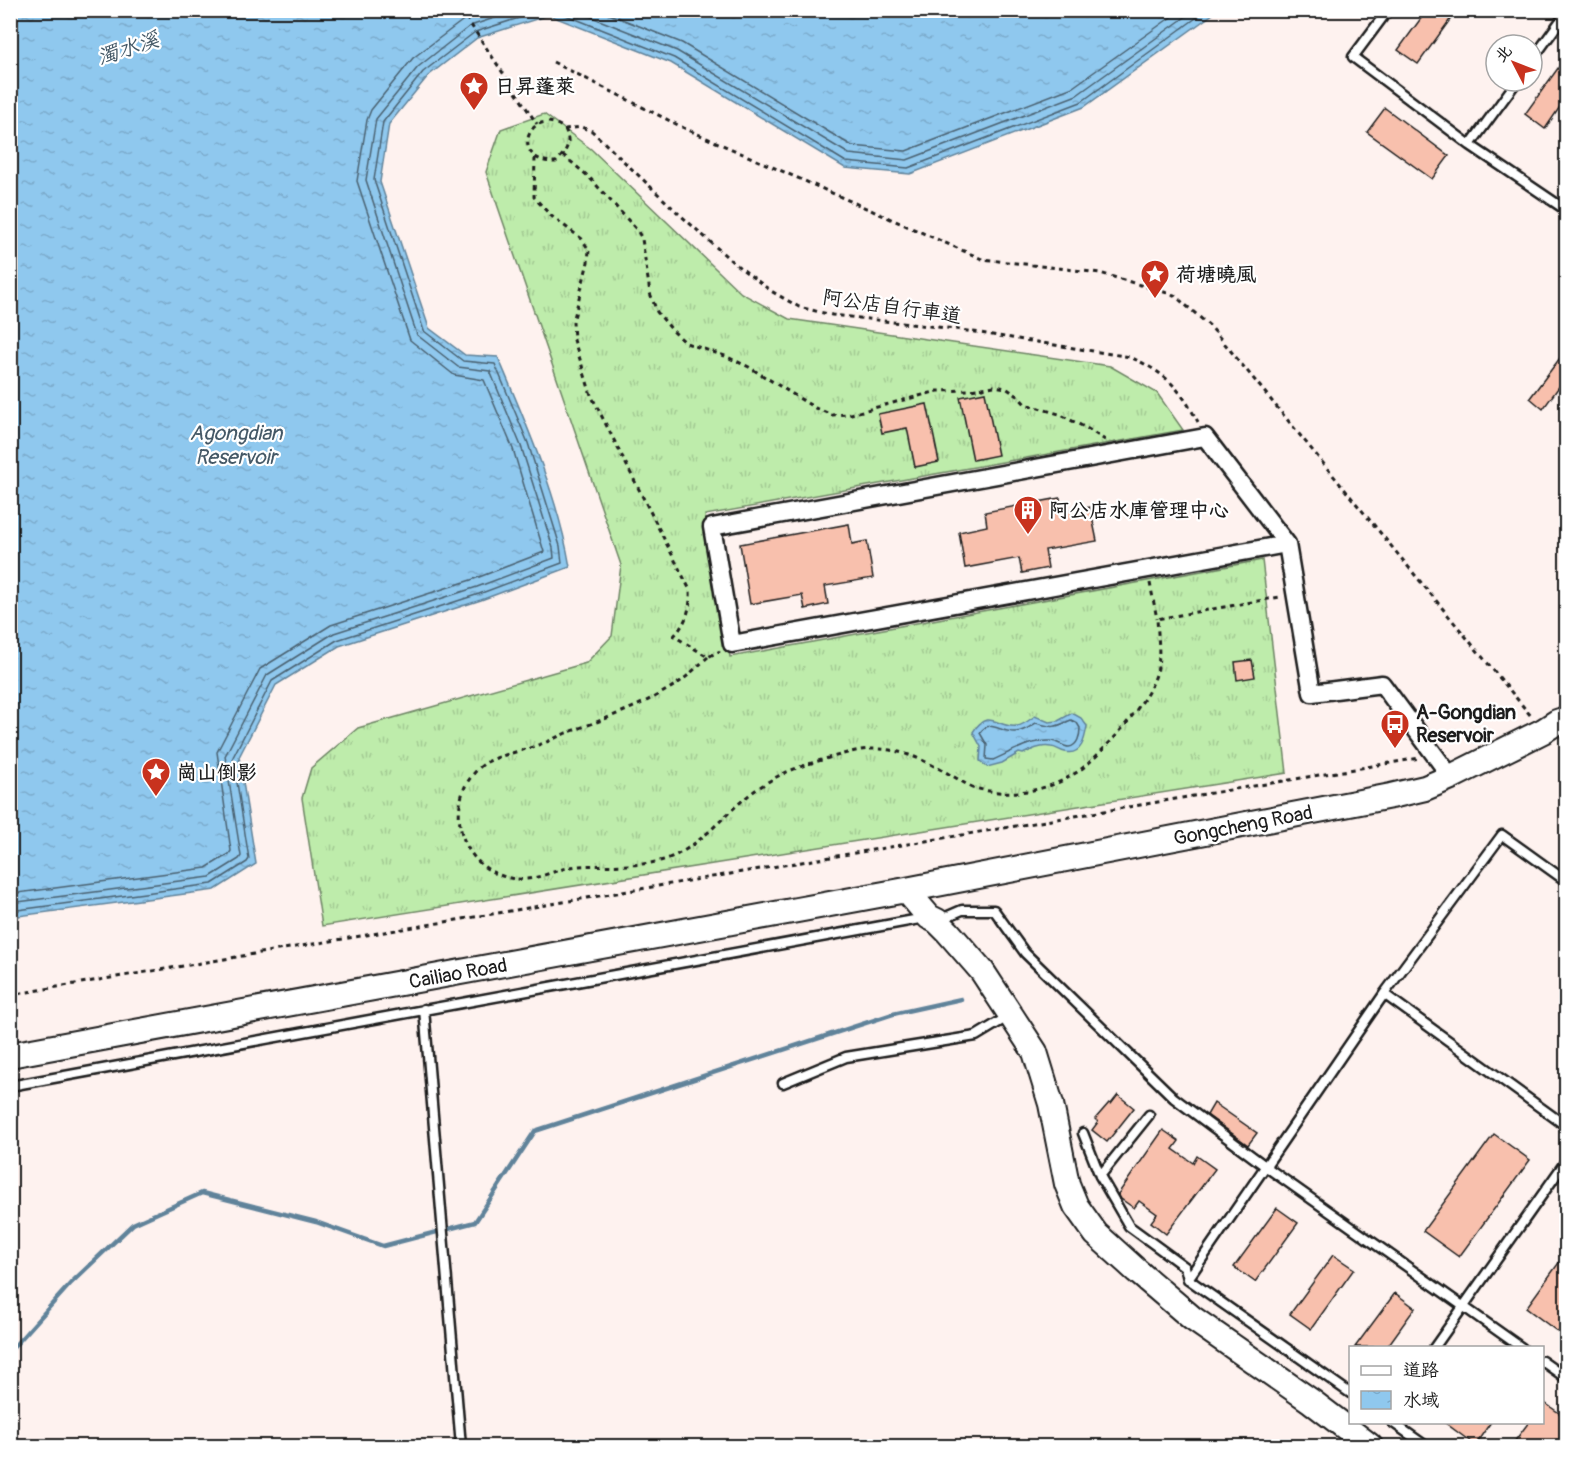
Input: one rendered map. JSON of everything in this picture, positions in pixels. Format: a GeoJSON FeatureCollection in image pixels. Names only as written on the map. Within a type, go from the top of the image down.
{"type":"FeatureCollection","features":[{"type":"Feature","properties":{"kind":"street"},"geometry":{"type":"LineString","coordinates":[[1287,544],[732,644],[712,527],[1205,437],[1287,544],[1312,693],[1382,684],[1451,777]]}},
{"type":"Feature","properties":{"kind":"street","name":"Gongcheng Road"},"geometry":{"type":"LineString","coordinates":[[906,890],[1425,788],[1566,719]]}},
{"type":"Feature","properties":{"kind":"street"},"geometry":{"type":"LineString","coordinates":[[906,890],[982,971],[1035,1052],[1052,1104],[1067,1184],[1076,1206],[1096,1234],[1192,1318],[1311,1401],[1370,1446]]}},
{"type":"Feature","properties":{"kind":"street","name":"Cailiao Road"},"geometry":{"type":"LineString","coordinates":[[10,1055],[906,890]]}},
{"type":"Feature","properties":{"kind":"lane"},"geometry":{"type":"LineString","coordinates":[[1388,10],[1353,57],[1470,145],[1566,210]]}},
{"type":"Feature","properties":{"kind":"lane"},"geometry":{"type":"LineString","coordinates":[[1544,43],[1566,13]]}},
{"type":"Feature","properties":{"kind":"lane"},"geometry":{"type":"LineString","coordinates":[[1470,145],[1508,93]]}},
{"type":"Feature","properties":{"kind":"lane"},"geometry":{"type":"LineString","coordinates":[[1188,1280],[1384,994],[1502,835],[1566,880]]}},
{"type":"Feature","properties":{"kind":"lane"},"geometry":{"type":"LineString","coordinates":[[10,1086],[424,1009],[938,923],[962,910],[994,910],[1025,952],[1174,1098],[1264,1167],[1521,1346]]}},
{"type":"Feature","properties":{"kind":"lane"},"geometry":{"type":"LineString","coordinates":[[1384,994],[1566,1126]]}},
{"type":"Feature","properties":{"kind":"lane"},"geometry":{"type":"LineString","coordinates":[[424,1009],[461,1446]]}},
{"type":"Feature","properties":{"kind":"lane"},"geometry":{"type":"LineString","coordinates":[[783,1083],[846,1057],[976,1036],[1012,1014]]}},
{"type":"Feature","properties":{"kind":"lane"},"geometry":{"type":"LineString","coordinates":[[1100,1176],[1149,1115]]}},
{"type":"Feature","properties":{"kind":"lane"},"geometry":{"type":"LineString","coordinates":[[1083,1133],[1100,1176],[1129,1226],[1185,1267],[1188,1280],[1349,1392]]}},
{"type":"Feature","properties":{"kind":"lane"},"geometry":{"type":"LineString","coordinates":[[1435,1346],[1566,1161]]}},
{"type":"Feature","properties":{"kind":"lane"},"geometry":{"type":"LineString","coordinates":[[1544,1362],[1566,1378]]}},
{"type":"Feature","properties":{"kind":"lane"},"geometry":{"type":"LineString","coordinates":[[1395,1424],[1426,1446]]}},
{"type":"Feature","properties":{"kind":"path"},"geometry":{"type":"LineString","coordinates":[[461,10],[537,124],[527,136],[528,149],[535,158],[544,162],[556,162],[569,145],[565,129]]}},
{"type":"Feature","properties":{"kind":"path"},"geometry":{"type":"LineString","coordinates":[[553,62],[684,128],[982,259],[1100,273],[1174,295],[1211,327],[1543,731]]}},
{"type":"Feature","properties":{"kind":"path","name":"阿公店自行車道"},"geometry":{"type":"LineString","coordinates":[[537,124],[547,120],[565,129],[581,127],[592,131],[734,263],[771,291],[800,307],[832,315],[955,329],[1130,357],[1155,368],[1185,398],[1205,437]]}},
{"type":"Feature","properties":{"kind":"path"},"geometry":{"type":"LineString","coordinates":[[563,155],[589,177],[637,230],[642,239],[650,293],[657,312],[686,344],[725,356],[797,398],[832,415],[851,414],[938,391],[970,390],[994,386],[1006,388],[1025,404],[1059,414],[1088,429],[1119,453]]}},
{"type":"Feature","properties":{"kind":"path"},"geometry":{"type":"LineString","coordinates":[[535,158],[534,197],[550,215],[582,239],[589,250],[573,322],[574,339],[591,395],[690,590],[691,604],[685,621],[674,636],[708,657]]}},
{"type":"Feature","properties":{"kind":"path"},"geometry":{"type":"LineString","coordinates":[[732,644],[708,657],[684,679],[641,704],[541,744],[485,763],[465,787],[460,804],[459,820],[463,838],[470,852],[482,867],[496,875],[511,879],[528,879],[545,876],[568,867],[636,864],[675,856],[746,798],[778,776],[787,771],[851,751],[880,747],[912,755],[973,788],[1003,793],[1028,791],[1055,783],[1074,774],[1125,726],[1143,702],[1158,669],[1157,619],[1147,568]]}},
{"type":"Feature","properties":{"kind":"path"},"geometry":{"type":"LineString","coordinates":[[1157,619],[1295,595]]}},
{"type":"Feature","properties":{"kind":"path"},"geometry":{"type":"LineString","coordinates":[[10,995],[1436,755]]}},
{"type":"Feature","properties":{"kind":"green space"},"geometry":{"type":"Polygon","coordinates":[[[544,114],[591,149],[741,293],[789,319],[1110,366],[1157,393],[1183,430],[705,515],[730,657],[1262,560],[1287,773],[322,926],[302,798],[311,768],[358,728],[586,663],[612,636],[621,565],[486,172],[501,129],[544,114]]]}},
{"type":"Feature","properties":{"kind":"water","name":"Agongdian Reservoir"},"geometry":{"type":"Polygon","coordinates":[[[10,11],[1217,11],[1084,107],[910,174],[845,168],[671,63],[549,15],[477,38],[428,76],[389,124],[380,182],[429,328],[465,355],[498,357],[549,487],[565,540],[570,567],[481,600],[339,646],[276,685],[239,757],[256,864],[215,890],[11,917],[10,11]]]}},
{"type":"Feature","properties":{"kind":"water"},"geometry":{"type":"Polygon","coordinates":[[[1072,713],[1081,718],[1087,726],[1079,749],[1071,753],[1053,747],[1044,747],[1023,754],[1019,753],[1002,763],[987,767],[980,761],[981,747],[973,732],[984,721],[1017,726],[1035,716],[1049,722],[1058,721],[1072,713]]]}},
{"type":"Feature","properties":{"kind":"building"},"geometry":{"type":"Polygon","coordinates":[[[1427,10],[1457,10],[1418,64],[1398,50],[1427,10]]]}},
{"type":"Feature","properties":{"kind":"building"},"geometry":{"type":"Polygon","coordinates":[[[1566,57],[1566,98],[1545,129],[1525,114],[1540,93],[1544,93],[1544,88],[1566,57]]]}},
{"type":"Feature","properties":{"kind":"building"},"geometry":{"type":"Polygon","coordinates":[[[1385,108],[1449,156],[1432,179],[1367,132],[1385,108]]]}},
{"type":"Feature","properties":{"kind":"building"},"geometry":{"type":"Polygon","coordinates":[[[1566,350],[1566,377],[1543,409],[1530,398],[1566,350]]]}},
{"type":"Feature","properties":{"kind":"building"},"geometry":{"type":"Polygon","coordinates":[[[985,392],[998,455],[973,460],[960,397],[985,392]]]}},
{"type":"Feature","properties":{"kind":"building"},"geometry":{"type":"Polygon","coordinates":[[[927,404],[939,462],[915,467],[907,428],[882,433],[878,414],[927,404]]]}},
{"type":"Feature","properties":{"kind":"building","name":"阿公店水庫管理中心"},"geometry":{"type":"Polygon","coordinates":[[[1060,498],[1062,512],[1090,507],[1097,541],[1045,550],[1048,568],[1022,573],[1019,558],[965,568],[959,532],[987,526],[985,512],[1060,498]]]}},
{"type":"Feature","properties":{"kind":"building"},"geometry":{"type":"Polygon","coordinates":[[[849,524],[852,544],[867,541],[873,578],[825,586],[828,604],[805,609],[802,595],[750,604],[740,544],[849,524]]]}},
{"type":"Feature","properties":{"kind":"building"},"geometry":{"type":"Polygon","coordinates":[[[1252,660],[1255,677],[1237,680],[1235,662],[1252,660]]]}},
{"type":"Feature","properties":{"kind":"building"},"geometry":{"type":"Polygon","coordinates":[[[1118,1095],[1134,1108],[1107,1142],[1092,1130],[1098,1122],[1095,1119],[1118,1095]]]}},
{"type":"Feature","properties":{"kind":"building"},"geometry":{"type":"Polygon","coordinates":[[[1214,1103],[1257,1133],[1248,1145],[1207,1115],[1214,1103]]]}},
{"type":"Feature","properties":{"kind":"building"},"geometry":{"type":"Polygon","coordinates":[[[1163,1130],[1179,1141],[1173,1149],[1193,1163],[1197,1156],[1215,1169],[1166,1234],[1151,1222],[1157,1214],[1139,1201],[1134,1208],[1118,1194],[1163,1130]]]}},
{"type":"Feature","properties":{"kind":"building"},"geometry":{"type":"Polygon","coordinates":[[[1494,1134],[1530,1160],[1459,1257],[1423,1231],[1494,1134]]]}},
{"type":"Feature","properties":{"kind":"building"},"geometry":{"type":"Polygon","coordinates":[[[1277,1208],[1298,1223],[1255,1282],[1234,1267],[1277,1208]]]}},
{"type":"Feature","properties":{"kind":"building"},"geometry":{"type":"Polygon","coordinates":[[[1566,1253],[1566,1329],[1562,1335],[1526,1308],[1566,1253]]]}},
{"type":"Feature","properties":{"kind":"building"},"geometry":{"type":"Polygon","coordinates":[[[1333,1255],[1354,1269],[1311,1329],[1290,1314],[1333,1255]]]}},
{"type":"Feature","properties":{"kind":"building"},"geometry":{"type":"Polygon","coordinates":[[[1395,1293],[1415,1308],[1388,1346],[1356,1346],[1395,1293]]]}},
{"type":"Feature","properties":{"kind":"building"},"geometry":{"type":"Polygon","coordinates":[[[1544,1402],[1566,1418],[1566,1446],[1511,1446],[1528,1424],[1544,1424],[1544,1402]]]}},
{"type":"Feature","properties":{"kind":"building"},"geometry":{"type":"Polygon","coordinates":[[[1447,1424],[1490,1424],[1475,1445],[1447,1424]]]}},
{"type":"Feature","properties":{"kind":"waterway"},"geometry":{"type":"LineString","coordinates":[[10,1351],[71,1283],[133,1224],[202,1193],[316,1222],[383,1246],[475,1222],[535,1131],[893,1014],[961,999]]}},
{"type":"Feature","properties":{"kind":"place","name":"日昇蓬萊"},"geometry":{"type":"Point","coordinates":[474,112]}},
{"type":"Feature","properties":{"kind":"place","name":"荷塘曉風"},"geometry":{"type":"Point","coordinates":[1155,300]}},
{"type":"Feature","properties":{"kind":"place","name":"阿公店水庫管理中心"},"geometry":{"type":"Point","coordinates":[1028,536]}},
{"type":"Feature","properties":{"kind":"place","name":"A-Gongdian Reservoir"},"geometry":{"type":"Point","coordinates":[1395,750]}},
{"type":"Feature","properties":{"kind":"place","name":"崗山倒影"},"geometry":{"type":"Point","coordinates":[156,798]}},
{"type":"Feature","properties":{"kind":"water label","name":"濁水溪"},"geometry":{"type":"Point","coordinates":[128,48]}}]}
